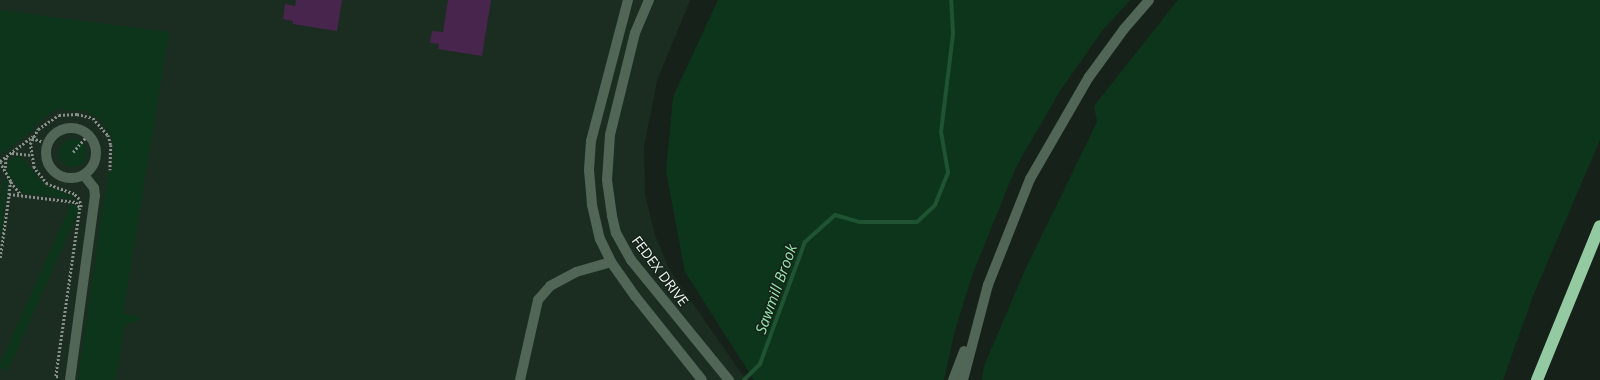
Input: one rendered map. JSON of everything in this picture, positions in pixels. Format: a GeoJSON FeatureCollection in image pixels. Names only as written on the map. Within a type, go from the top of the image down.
{"type":"FeatureCollection","features":[{"type":"Feature","properties":{"kind":"highway"},"geometry":{"type":"LineString","coordinates":[[1537,380],[1600,226]]}},
{"type":"Feature","properties":{"kind":"street"},"geometry":{"type":"LineString","coordinates":[[628,0],[591,141],[588,170],[592,205],[600,239],[612,262],[634,296],[702,380]]}},
{"type":"Feature","properties":{"kind":"street","name":"FEDEX DRIVE"},"geometry":{"type":"LineString","coordinates":[[650,0],[635,33],[610,134],[606,180],[612,216],[616,233],[631,260],[728,378]]}},
{"type":"Feature","properties":{"kind":"street"},"geometry":{"type":"LineString","coordinates":[[954,380],[988,285],[1030,179],[1089,77],[1124,29],[1149,0]]}},
{"type":"Feature","properties":{"kind":"street"},"geometry":{"type":"LineString","coordinates":[[68,129],[77,129],[88,135],[95,145],[96,154],[95,162],[84,175],[68,178],[54,171],[47,158],[49,144],[54,136],[68,129]]}},
{"type":"Feature","properties":{"kind":"street"},"geometry":{"type":"LineString","coordinates":[[70,380],[95,196],[94,188],[84,175]]}},
{"type":"Feature","properties":{"kind":"street"},"geometry":{"type":"LineString","coordinates":[[520,380],[538,300],[550,286],[576,272],[612,262]]}},
{"type":"Feature","properties":{"kind":"street"},"geometry":{"type":"LineString","coordinates":[[963,380],[988,285]]}},
{"type":"Feature","properties":{"kind":"path"},"geometry":{"type":"LineString","coordinates":[[21,195],[0,162],[33,137],[43,125],[59,115],[77,114],[93,118],[108,135],[111,145],[110,170]]}},
{"type":"Feature","properties":{"kind":"path"},"geometry":{"type":"LineString","coordinates":[[73,152],[88,135]]}},
{"type":"Feature","properties":{"kind":"path"},"geometry":{"type":"LineString","coordinates":[[33,137],[49,144]]}},
{"type":"Feature","properties":{"kind":"path"},"geometry":{"type":"LineString","coordinates":[[33,137],[30,155],[34,168],[42,179],[52,188],[74,194],[79,199],[80,208],[56,376]]}},
{"type":"Feature","properties":{"kind":"path"},"geometry":{"type":"LineString","coordinates":[[11,153],[30,155]]}},
{"type":"Feature","properties":{"kind":"path"},"geometry":{"type":"LineString","coordinates":[[5,168],[6,157]]}},
{"type":"Feature","properties":{"kind":"path"},"geometry":{"type":"LineString","coordinates":[[0,258],[11,181]]}},
{"type":"Feature","properties":{"kind":"path"},"geometry":{"type":"LineString","coordinates":[[9,194],[76,202],[80,208]]}},
{"type":"Feature","properties":{"kind":"shaded area"},"geometry":{"type":"Polygon","coordinates":[[[0,0],[690,0],[657,81],[644,146],[645,195],[655,235],[669,269],[746,380],[0,380],[0,0]]]}},
{"type":"Feature","properties":{"kind":"green space"},"geometry":{"type":"Polygon","coordinates":[[[718,0],[1130,0],[1102,31],[1060,91],[1016,167],[973,273],[955,330],[944,380],[754,380],[685,272],[666,171],[673,97],[718,0]]]}},
{"type":"Feature","properties":{"kind":"green space"},"geometry":{"type":"Polygon","coordinates":[[[1178,0],[1600,0],[1600,140],[1533,296],[1503,380],[982,380],[984,366],[1025,270],[1097,122],[1094,106],[1178,0]]]}},
{"type":"Feature","properties":{"kind":"green space"},"geometry":{"type":"Polygon","coordinates":[[[0,10],[169,32],[123,314],[140,317],[139,321],[128,323],[124,329],[116,380],[78,380],[108,172],[112,172],[114,144],[102,121],[85,111],[65,110],[63,108],[59,111],[57,108],[34,126],[35,129],[3,153],[0,152],[0,10]]]}},
{"type":"Feature","properties":{"kind":"green space"},"geometry":{"type":"Polygon","coordinates":[[[73,139],[83,143],[87,153],[83,163],[73,167],[63,163],[59,153],[63,143],[73,139]]]}},
{"type":"Feature","properties":{"kind":"green space"},"geometry":{"type":"Polygon","coordinates":[[[15,156],[21,157],[44,184],[76,199],[23,193],[7,173],[8,161],[15,156]]]}},
{"type":"Feature","properties":{"kind":"green space"},"geometry":{"type":"Polygon","coordinates":[[[4,177],[8,182],[0,241],[0,201],[4,177]]]}},
{"type":"Feature","properties":{"kind":"green space"},"geometry":{"type":"Polygon","coordinates":[[[71,204],[80,208],[8,371],[0,367],[0,363],[71,204]]]}},
{"type":"Feature","properties":{"kind":"building"},"geometry":{"type":"Polygon","coordinates":[[[296,0],[342,0],[337,31],[293,24],[293,21],[283,19],[285,4],[295,6],[296,0]]]}},
{"type":"Feature","properties":{"kind":"building"},"geometry":{"type":"Polygon","coordinates":[[[448,0],[491,0],[482,56],[438,49],[439,44],[430,43],[432,31],[443,32],[448,0]]]}},
{"type":"Feature","properties":{"kind":"waterway","name":"Sawmill Brook"},"geometry":{"type":"LineString","coordinates":[[744,380],[760,364],[805,242],[835,215],[860,222],[917,222],[935,205],[948,172],[941,132],[953,34],[951,0]]}}]}
